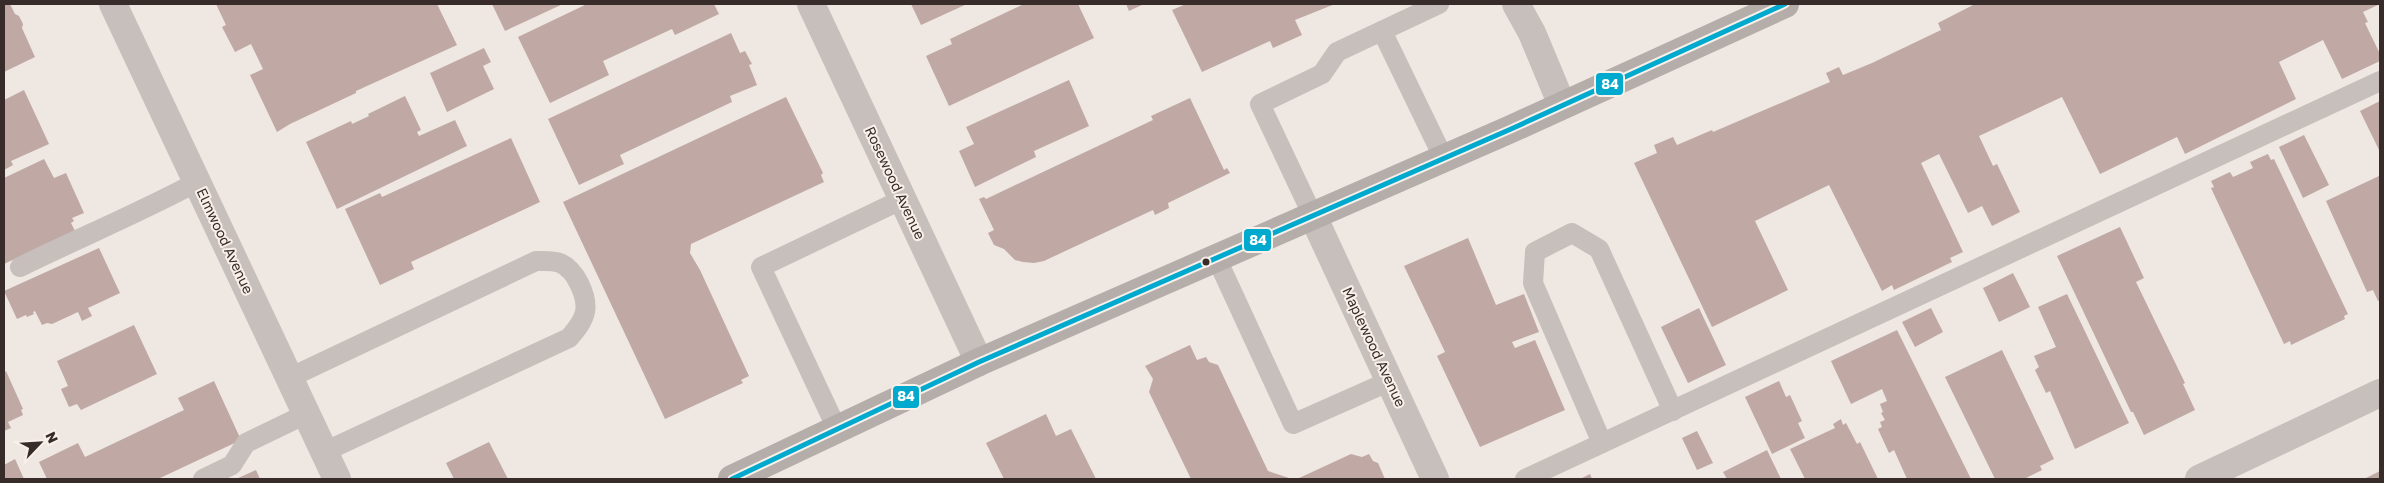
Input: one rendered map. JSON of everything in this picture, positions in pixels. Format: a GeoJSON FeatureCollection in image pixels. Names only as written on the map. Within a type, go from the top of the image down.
{"type":"FeatureCollection","features":[{"type":"Feature","properties":{"kind":"main road"},"geometry":{"type":"LineString","coordinates":[[732,479],[979,362],[1562,105],[1785,4]]}},
{"type":"Feature","properties":{"kind":"street","name":"Elmwood Avenue"},"geometry":{"type":"LineString","coordinates":[[113,4],[337,479]]}},
{"type":"Feature","properties":{"kind":"street","name":"Rosewood Avenue"},"geometry":{"type":"LineString","coordinates":[[811,4],[979,362]]}},
{"type":"Feature","properties":{"kind":"street"},"geometry":{"type":"LineString","coordinates":[[1516,4],[1532,33],[1562,105]]}},
{"type":"Feature","properties":{"kind":"street","name":"Maplewood Avenue"},"geometry":{"type":"LineString","coordinates":[[1312,214],[1435,479]]}},
{"type":"Feature","properties":{"kind":"street"},"geometry":{"type":"LineString","coordinates":[[2199,479],[2380,393]]}},
{"type":"Feature","properties":{"kind":"lane"},"geometry":{"type":"LineString","coordinates":[[1312,214],[1260,104],[1322,74],[1337,52],[1439,4]]}},
{"type":"Feature","properties":{"kind":"lane"},"geometry":{"type":"LineString","coordinates":[[1382,31],[1443,157]]}},
{"type":"Feature","properties":{"kind":"lane"},"geometry":{"type":"LineString","coordinates":[[1525,479],[2380,81]]}},
{"type":"Feature","properties":{"kind":"lane"},"geometry":{"type":"LineString","coordinates":[[20,267],[90,232],[146,209],[197,182]]}},
{"type":"Feature","properties":{"kind":"lane"},"geometry":{"type":"LineString","coordinates":[[837,429],[761,267],[903,199]]}},
{"type":"Feature","properties":{"kind":"lane"},"geometry":{"type":"LineString","coordinates":[[1602,443],[1533,283],[1534,252],[1572,233],[1598,249],[1673,411]]}},
{"type":"Feature","properties":{"kind":"lane"},"geometry":{"type":"LineString","coordinates":[[1216,257],[1294,424],[1390,381]]}},
{"type":"Feature","properties":{"kind":"lane"},"geometry":{"type":"LineString","coordinates":[[289,378],[536,261],[550,260],[562,263],[573,273],[584,294],[586,312],[578,328],[569,338],[324,452]]}},
{"type":"Feature","properties":{"kind":"lane"},"geometry":{"type":"LineString","coordinates":[[203,479],[232,465],[246,443],[306,414]]}},
{"type":"Feature","properties":{"kind":"building"},"geometry":{"type":"Polygon","coordinates":[[[4,4],[10,4],[15,14],[19,16],[23,24],[22,28],[35,57],[4,72],[4,4]]]}},
{"type":"Feature","properties":{"kind":"building"},"geometry":{"type":"Polygon","coordinates":[[[216,4],[437,4],[457,45],[356,91],[356,93],[277,132],[250,75],[263,69],[251,44],[235,52],[222,27],[226,25],[216,4]]]}},
{"type":"Feature","properties":{"kind":"building"},"geometry":{"type":"Polygon","coordinates":[[[492,4],[563,4],[505,31],[492,4]]]}},
{"type":"Feature","properties":{"kind":"building"},"geometry":{"type":"Polygon","coordinates":[[[587,4],[714,4],[719,14],[675,35],[672,29],[603,61],[609,75],[550,103],[518,37],[587,4]]]}},
{"type":"Feature","properties":{"kind":"building"},"geometry":{"type":"Polygon","coordinates":[[[911,4],[967,4],[921,25],[911,4]]]}},
{"type":"Feature","properties":{"kind":"building"},"geometry":{"type":"Polygon","coordinates":[[[1024,4],[1078,4],[1094,38],[949,106],[926,56],[952,44],[950,39],[1024,4]]]}},
{"type":"Feature","properties":{"kind":"building"},"geometry":{"type":"Polygon","coordinates":[[[1126,4],[1144,4],[1129,11],[1126,4]]]}},
{"type":"Feature","properties":{"kind":"building"},"geometry":{"type":"Polygon","coordinates":[[[1186,4],[1335,4],[1295,20],[1302,35],[1273,48],[1270,41],[1202,72],[1172,10],[1186,4]]]}},
{"type":"Feature","properties":{"kind":"building"},"geometry":{"type":"Polygon","coordinates":[[[1975,4],[2380,4],[2363,12],[2368,22],[2365,23],[2380,54],[2380,61],[2342,79],[2323,40],[2279,62],[2296,99],[2185,154],[2177,137],[2100,174],[2062,97],[1979,136],[1993,166],[1997,164],[2020,212],[1992,226],[1982,206],[1968,213],[1939,154],[1921,163],[1963,252],[1950,258],[1952,262],[1894,290],[1892,285],[1882,291],[1829,185],[1755,221],[1788,290],[1712,327],[1634,163],[1657,153],[1654,145],[1673,137],[1677,145],[1712,130],[1713,132],[1830,82],[1826,73],[1839,67],[1843,75],[1872,63],[1941,30],[1938,23],[1975,4]]]}},
{"type":"Feature","properties":{"kind":"building"},"geometry":{"type":"Polygon","coordinates":[[[731,33],[740,53],[745,51],[752,64],[749,65],[757,85],[730,96],[732,102],[620,155],[624,164],[579,185],[548,119],[731,33]]]}},
{"type":"Feature","properties":{"kind":"building"},"geometry":{"type":"Polygon","coordinates":[[[484,48],[491,62],[483,66],[494,89],[447,112],[430,73],[484,48]]]}},
{"type":"Feature","properties":{"kind":"building"},"geometry":{"type":"Polygon","coordinates":[[[1069,80],[1089,126],[1034,151],[1036,157],[975,187],[959,151],[974,144],[966,127],[1069,80]]]}},
{"type":"Feature","properties":{"kind":"building"},"geometry":{"type":"Polygon","coordinates":[[[24,90],[49,144],[11,161],[13,165],[4,170],[4,100],[24,90]]]}},
{"type":"Feature","properties":{"kind":"building"},"geometry":{"type":"Polygon","coordinates":[[[405,96],[421,130],[417,132],[419,136],[455,120],[467,146],[337,209],[306,142],[351,121],[352,124],[405,96]]]}},
{"type":"Feature","properties":{"kind":"building"},"geometry":{"type":"Polygon","coordinates":[[[786,97],[823,173],[821,175],[824,182],[691,244],[690,253],[700,270],[749,376],[741,380],[743,383],[665,419],[563,202],[786,97]]]}},
{"type":"Feature","properties":{"kind":"building"},"geometry":{"type":"Polygon","coordinates":[[[1190,98],[1224,170],[1227,168],[1230,173],[1168,203],[1169,208],[1155,215],[1153,210],[1044,261],[1034,263],[1015,260],[1004,249],[994,245],[988,233],[994,230],[979,199],[984,197],[986,199],[1153,120],[1151,116],[1190,98]]]}},
{"type":"Feature","properties":{"kind":"building"},"geometry":{"type":"Polygon","coordinates":[[[2380,101],[2380,152],[2360,111],[2380,101]]]}},
{"type":"Feature","properties":{"kind":"building"},"geometry":{"type":"Polygon","coordinates":[[[2304,135],[2329,185],[2303,198],[2279,147],[2304,135]]]}},
{"type":"Feature","properties":{"kind":"building"},"geometry":{"type":"Polygon","coordinates":[[[511,138],[540,202],[411,262],[414,269],[380,285],[345,209],[380,193],[382,197],[511,138]]]}},
{"type":"Feature","properties":{"kind":"building"},"geometry":{"type":"Polygon","coordinates":[[[2268,154],[2271,160],[2274,159],[2348,314],[2344,316],[2345,319],[2291,345],[2290,341],[2284,344],[2211,188],[2214,187],[2211,181],[2230,172],[2233,177],[2253,168],[2250,162],[2268,154]]]}},
{"type":"Feature","properties":{"kind":"building"},"geometry":{"type":"Polygon","coordinates":[[[44,159],[54,178],[66,173],[84,213],[72,218],[74,221],[71,223],[75,231],[4,264],[4,178],[44,159]]]}},
{"type":"Feature","properties":{"kind":"building"},"geometry":{"type":"Polygon","coordinates":[[[2379,176],[2380,300],[2378,301],[2373,290],[2367,292],[2326,201],[2379,176]]]}},
{"type":"Feature","properties":{"kind":"building"},"geometry":{"type":"Polygon","coordinates":[[[2120,227],[2144,278],[2136,282],[2185,383],[2183,384],[2195,410],[2144,435],[2133,412],[2131,412],[2057,256],[2120,227]]]}},
{"type":"Feature","properties":{"kind":"building"},"geometry":{"type":"Polygon","coordinates":[[[1468,238],[1496,305],[1524,294],[1539,332],[1512,342],[1515,348],[1535,340],[1565,410],[1480,447],[1437,356],[1445,352],[1404,266],[1468,238]]]}},
{"type":"Feature","properties":{"kind":"building"},"geometry":{"type":"Polygon","coordinates":[[[99,248],[120,293],[88,308],[92,316],[82,321],[78,312],[52,324],[42,325],[35,311],[33,312],[34,314],[17,319],[4,291],[99,248]]]}},
{"type":"Feature","properties":{"kind":"building"},"geometry":{"type":"Polygon","coordinates":[[[2013,273],[2030,307],[1999,322],[1983,288],[2013,273]]]}},
{"type":"Feature","properties":{"kind":"building"},"geometry":{"type":"Polygon","coordinates":[[[2067,294],[2129,423],[2075,449],[2050,391],[2046,393],[2035,370],[2039,367],[2034,356],[2056,347],[2038,307],[2067,294]]]}},
{"type":"Feature","properties":{"kind":"building"},"geometry":{"type":"Polygon","coordinates":[[[1699,308],[1726,365],[1688,383],[1661,327],[1699,308]]]}},
{"type":"Feature","properties":{"kind":"building"},"geometry":{"type":"Polygon","coordinates":[[[1931,308],[1943,332],[1915,347],[1902,322],[1931,308]]]}},
{"type":"Feature","properties":{"kind":"building"},"geometry":{"type":"Polygon","coordinates":[[[134,325],[157,374],[81,410],[77,404],[69,407],[61,389],[68,386],[57,361],[134,325]]]}},
{"type":"Feature","properties":{"kind":"building"},"geometry":{"type":"Polygon","coordinates":[[[1897,330],[1971,479],[1907,479],[1894,450],[1889,453],[1878,429],[1882,427],[1880,422],[1885,420],[1881,413],[1883,412],[1880,404],[1887,401],[1882,389],[1851,404],[1831,361],[1897,330]]]}},
{"type":"Feature","properties":{"kind":"building"},"geometry":{"type":"Polygon","coordinates":[[[1190,345],[1197,360],[1206,357],[1209,362],[1218,365],[1268,471],[1292,479],[1191,479],[1149,392],[1153,379],[1145,366],[1190,345]]]}},
{"type":"Feature","properties":{"kind":"building"},"geometry":{"type":"Polygon","coordinates":[[[2002,350],[2054,459],[2040,466],[2042,470],[2024,479],[1995,479],[1945,377],[2002,350]]]}},
{"type":"Feature","properties":{"kind":"building"},"geometry":{"type":"Polygon","coordinates":[[[6,371],[23,409],[21,410],[23,415],[8,422],[11,428],[4,431],[4,373],[6,371]]]}},
{"type":"Feature","properties":{"kind":"building"},"geometry":{"type":"Polygon","coordinates":[[[214,381],[241,440],[158,479],[47,479],[39,462],[78,443],[85,457],[184,410],[178,398],[214,381]]]}},
{"type":"Feature","properties":{"kind":"building"},"geometry":{"type":"Polygon","coordinates":[[[1779,381],[1786,397],[1790,395],[1802,421],[1798,423],[1805,438],[1772,454],[1745,397],[1779,381]]]}},
{"type":"Feature","properties":{"kind":"building"},"geometry":{"type":"Polygon","coordinates":[[[1046,414],[1056,436],[1071,429],[1096,479],[1004,479],[986,443],[1046,414]]]}},
{"type":"Feature","properties":{"kind":"building"},"geometry":{"type":"Polygon","coordinates":[[[1841,419],[1843,425],[1846,423],[1857,444],[1860,442],[1878,479],[1805,479],[1790,449],[1835,428],[1833,424],[1841,419]]]}},
{"type":"Feature","properties":{"kind":"building"},"geometry":{"type":"Polygon","coordinates":[[[1697,431],[1713,463],[1697,470],[1682,438],[1697,431]]]}},
{"type":"Feature","properties":{"kind":"building"},"geometry":{"type":"Polygon","coordinates":[[[489,442],[508,479],[454,479],[446,463],[489,442]]]}},
{"type":"Feature","properties":{"kind":"building"},"geometry":{"type":"Polygon","coordinates":[[[1767,450],[1781,479],[1727,479],[1723,472],[1767,450]]]}},
{"type":"Feature","properties":{"kind":"building"},"geometry":{"type":"Polygon","coordinates":[[[1351,454],[1362,457],[1369,454],[1373,461],[1378,463],[1385,479],[1297,479],[1351,454]]]}},
{"type":"Feature","properties":{"kind":"building"},"geometry":{"type":"Polygon","coordinates":[[[15,459],[24,479],[4,479],[4,465],[15,459]]]}},
{"type":"Feature","properties":{"kind":"building"},"geometry":{"type":"Polygon","coordinates":[[[256,470],[260,479],[236,479],[256,470]]]}},
{"type":"Feature","properties":{"kind":"building"},"geometry":{"type":"Polygon","coordinates":[[[2380,471],[2380,479],[2364,479],[2380,471]]]}},
{"type":"Feature","properties":{"kind":"building"},"geometry":{"type":"Polygon","coordinates":[[[1590,474],[1592,479],[1580,479],[1590,474]]]}},
{"type":"Feature","properties":{"kind":"transit line","name":"84"},"geometry":{"type":"LineString","coordinates":[[732,479],[979,362],[1511,129],[1785,4]]}}]}
